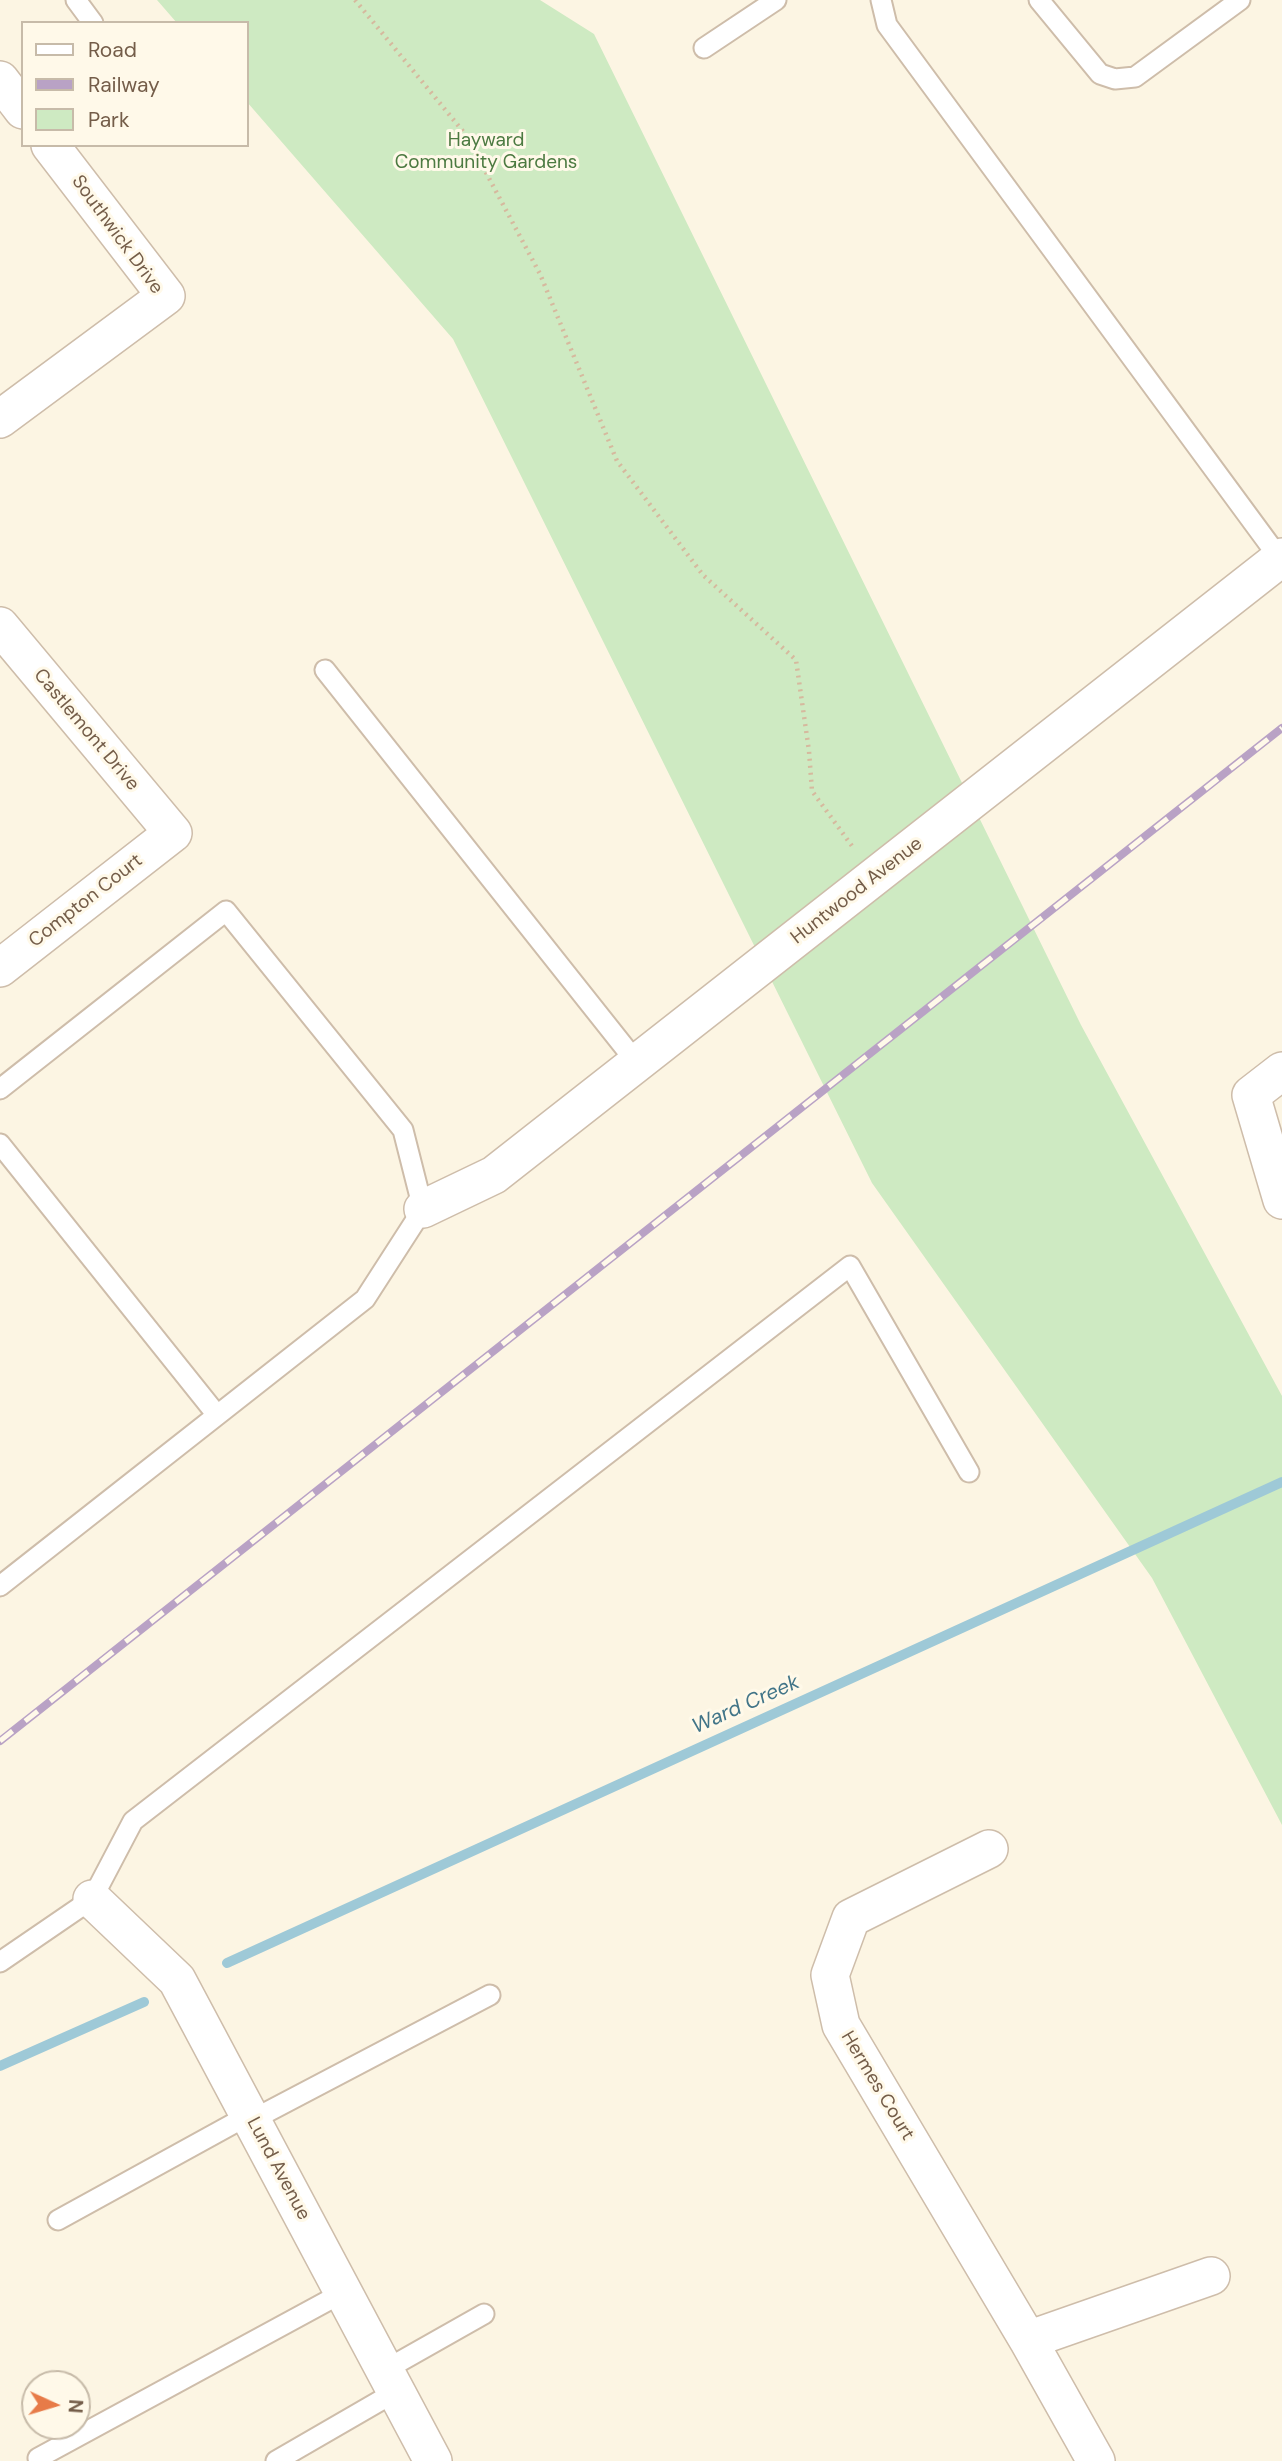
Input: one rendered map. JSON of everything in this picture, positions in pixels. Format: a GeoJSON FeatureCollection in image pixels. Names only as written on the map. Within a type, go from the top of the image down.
{"type":"FeatureCollection","features":[{"type":"Feature","properties":{"kind":"street"},"geometry":{"type":"LineString","coordinates":[[0,80],[21,107]]}},
{"type":"Feature","properties":{"kind":"street","name":"Southwick Drive"},"geometry":{"type":"LineString","coordinates":[[0,419],[166,296],[52,147]]}},
{"type":"Feature","properties":{"kind":"street","name":"Huntwood Avenue"},"geometry":{"type":"LineString","coordinates":[[423,1209],[494,1175],[1281,558]]}},
{"type":"Feature","properties":{"kind":"street","name":"Castlemont Drive"},"geometry":{"type":"LineString","coordinates":[[0,626],[173,833]]}},
{"type":"Feature","properties":{"kind":"street","name":"Compton Court"},"geometry":{"type":"LineString","coordinates":[[0,968],[173,833]]}},
{"type":"Feature","properties":{"kind":"street"},"geometry":{"type":"LineString","coordinates":[[1282,1071],[1251,1095],[1282,1200]]}},
{"type":"Feature","properties":{"kind":"street","name":"Hermes Court"},"geometry":{"type":"LineString","coordinates":[[989,1849],[850,1919],[830,1975],[841,2025],[1028,2340],[1096,2461]]}},
{"type":"Feature","properties":{"kind":"street","name":"Lund Avenue"},"geometry":{"type":"LineString","coordinates":[[92,1899],[177,1980],[433,2461]]}},
{"type":"Feature","properties":{"kind":"street"},"geometry":{"type":"LineString","coordinates":[[1028,2340],[1210,2276]]}},
{"type":"Feature","properties":{"kind":"lane"},"geometry":{"type":"LineString","coordinates":[[76,0],[92,21]]}},
{"type":"Feature","properties":{"kind":"lane"},"geometry":{"type":"LineString","coordinates":[[704,48],[776,0]]}},
{"type":"Feature","properties":{"kind":"lane"},"geometry":{"type":"LineString","coordinates":[[881,0],[887,25],[1281,558]]}},
{"type":"Feature","properties":{"kind":"lane"},"geometry":{"type":"LineString","coordinates":[[1039,0],[1100,74],[1115,79],[1135,77],[1240,0]]}},
{"type":"Feature","properties":{"kind":"lane"},"geometry":{"type":"LineString","coordinates":[[325,670],[637,1063]]}},
{"type":"Feature","properties":{"kind":"lane"},"geometry":{"type":"LineString","coordinates":[[0,1089],[226,911],[404,1130],[423,1209],[365,1299],[0,1586]]}},
{"type":"Feature","properties":{"kind":"lane"},"geometry":{"type":"LineString","coordinates":[[0,1144],[217,1415]]}},
{"type":"Feature","properties":{"kind":"lane"},"geometry":{"type":"LineString","coordinates":[[0,1962],[92,1899],[133,1821],[850,1266],[969,1472]]}},
{"type":"Feature","properties":{"kind":"lane"},"geometry":{"type":"LineString","coordinates":[[58,2220],[490,1995]]}},
{"type":"Feature","properties":{"kind":"lane"},"geometry":{"type":"LineString","coordinates":[[38,2458],[344,2292]]}},
{"type":"Feature","properties":{"kind":"lane"},"geometry":{"type":"LineString","coordinates":[[276,2461],[484,2314]]}},
{"type":"Feature","properties":{"kind":"path"},"geometry":{"type":"LineString","coordinates":[[355,0],[466,135],[540,274],[617,461],[703,575],[796,660],[809,751],[811,791],[873,878]]}},
{"type":"Feature","properties":{"kind":"green space","name":"Hayward Community Gardens"},"geometry":{"type":"Polygon","coordinates":[[[157,0],[540,0],[594,34],[1081,1025],[1282,1396],[1282,1825],[1152,1578],[872,1183],[453,339],[248,103],[248,21],[175,21],[157,0]]]}},
{"type":"Feature","properties":{"kind":"waterway","name":"Ward Creek"},"geometry":{"type":"LineString","coordinates":[[227,1963],[1282,1482]]}},
{"type":"Feature","properties":{"kind":"waterway","name":"Ward Creek"},"geometry":{"type":"LineString","coordinates":[[0,2066],[144,2002]]}},
{"type":"Feature","properties":{"kind":"railway"},"geometry":{"type":"LineString","coordinates":[[0,1741],[1282,728]]}}]}
